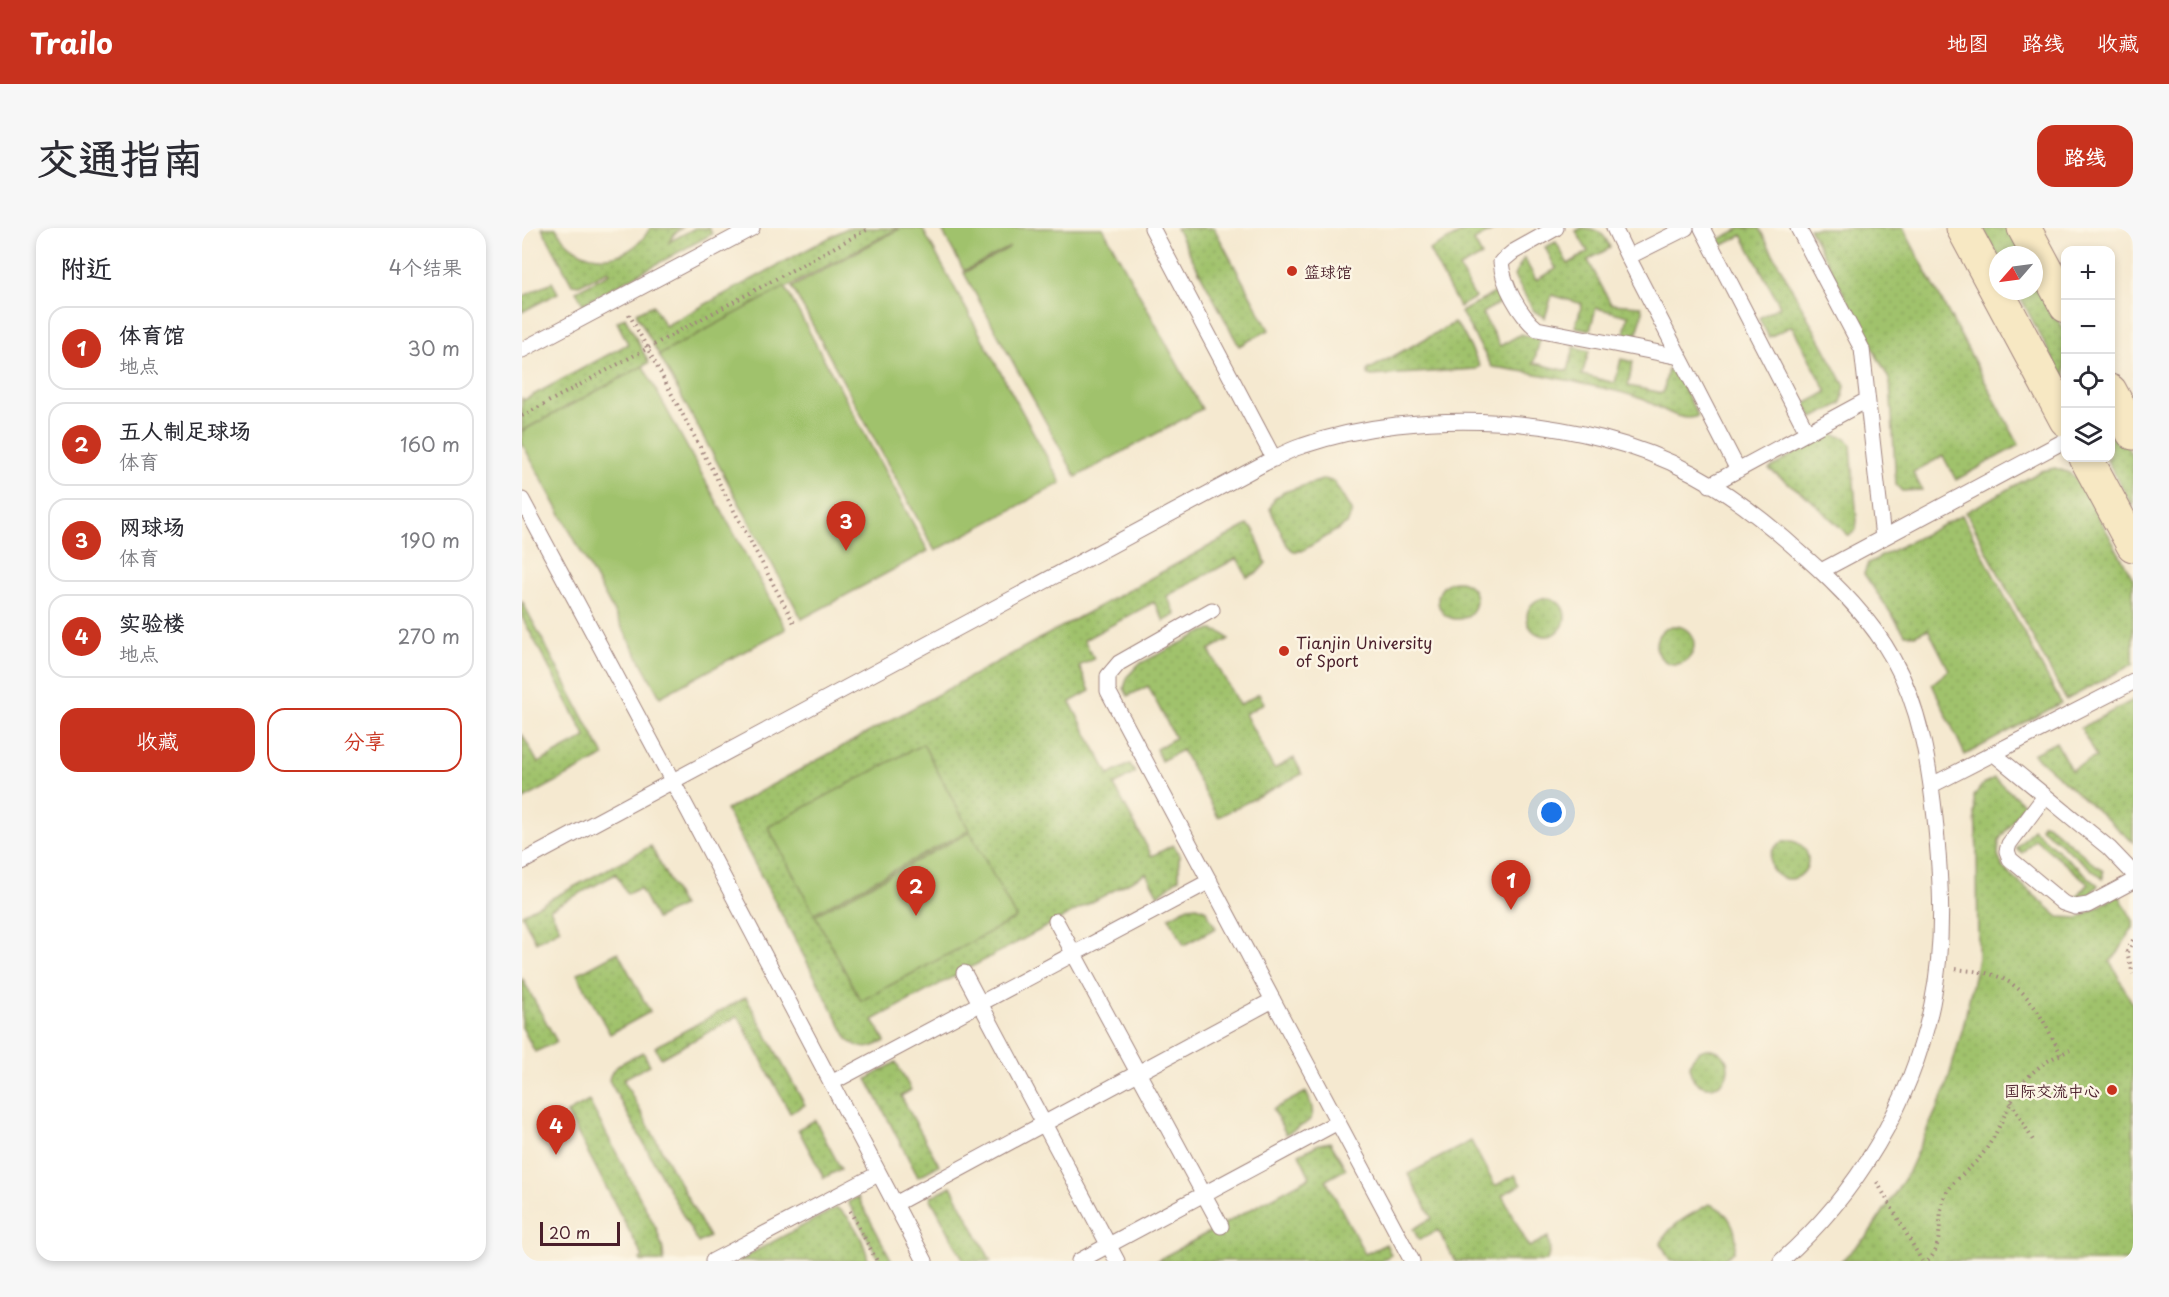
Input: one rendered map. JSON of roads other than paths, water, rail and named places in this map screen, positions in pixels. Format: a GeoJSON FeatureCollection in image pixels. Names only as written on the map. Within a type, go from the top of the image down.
{"type":"FeatureCollection","features":[{"type":"Feature","properties":{"kind":"main road"},"geometry":{"type":"LineString","coordinates":[[1963,228],[2061,411]]}},
{"type":"Feature","properties":{"kind":"main road"},"geometry":{"type":"LineString","coordinates":[[2024,228],[2063,300]]}},
{"type":"Feature","properties":{"kind":"main road"},"geometry":{"type":"LineString","coordinates":[[2088,462],[2133,545]]}},
{"type":"Feature","properties":{"kind":"lane"},"geometry":{"type":"LineString","coordinates":[[522,350],[752,228]]}},
{"type":"Feature","properties":{"kind":"lane"},"geometry":{"type":"LineString","coordinates":[[1152,228],[1274,459]]}},
{"type":"Feature","properties":{"kind":"lane"},"geometry":{"type":"LineString","coordinates":[[1556,228],[1513,252],[1501,262],[1502,275],[1526,320],[1537,330],[1680,357]]}},
{"type":"Feature","properties":{"kind":"lane"},"geometry":{"type":"LineString","coordinates":[[1614,228],[1738,470]]}},
{"type":"Feature","properties":{"kind":"lane"},"geometry":{"type":"LineString","coordinates":[[1628,257],[1686,228]]}},
{"type":"Feature","properties":{"kind":"lane"},"geometry":{"type":"LineString","coordinates":[[1702,228],[1807,432]]}},
{"type":"Feature","properties":{"kind":"lane"},"geometry":{"type":"LineString","coordinates":[[1798,228],[1862,349],[1883,538]]}},
{"type":"Feature","properties":{"kind":"lane"},"geometry":{"type":"LineString","coordinates":[[1710,484],[1867,399]]}},
{"type":"Feature","properties":{"kind":"lane"},"geometry":{"type":"LineString","coordinates":[[522,862],[1300,447],[1330,438],[1429,422],[1504,423],[1574,432],[1649,453],[1692,473],[1768,524],[1821,571],[1870,623],[1893,659],[1911,698],[1923,737],[1932,785],[1941,895],[1938,966],[1932,1004],[1907,1089],[1880,1144],[1867,1163],[1831,1210],[1781,1261]]}},
{"type":"Feature","properties":{"kind":"lane"},"geometry":{"type":"LineString","coordinates":[[1821,571],[2061,443]]}},
{"type":"Feature","properties":{"kind":"lane"},"geometry":{"type":"LineString","coordinates":[[522,500],[925,1261]]}},
{"type":"Feature","properties":{"kind":"lane"},"geometry":{"type":"LineString","coordinates":[[1212,610],[1119,663],[1108,676],[1108,691],[1412,1261]]}},
{"type":"Feature","properties":{"kind":"lane"},"geometry":{"type":"LineString","coordinates":[[1932,785],[2133,682]]}},
{"type":"Feature","properties":{"kind":"lane"},"geometry":{"type":"LineString","coordinates":[[1994,754],[2109,848],[2133,873]]}},
{"type":"Feature","properties":{"kind":"lane"},"geometry":{"type":"LineString","coordinates":[[2045,796],[2009,844],[2007,851],[2010,859],[2063,903],[2075,908],[2088,905],[2133,881]]}},
{"type":"Feature","properties":{"kind":"lane"},"geometry":{"type":"LineString","coordinates":[[831,1083],[1210,881]]}},
{"type":"Feature","properties":{"kind":"lane"},"geometry":{"type":"LineString","coordinates":[[1056,921],[1221,1226]]}},
{"type":"Feature","properties":{"kind":"lane"},"geometry":{"type":"LineString","coordinates":[[964,973],[1117,1261]]}},
{"type":"Feature","properties":{"kind":"lane"},"geometry":{"type":"LineString","coordinates":[[895,1204],[1273,1000]]}},
{"type":"Feature","properties":{"kind":"lane"},"geometry":{"type":"LineString","coordinates":[[1079,1261],[1338,1122]]}},
{"type":"Feature","properties":{"kind":"lane"},"geometry":{"type":"LineString","coordinates":[[713,1261],[878,1174]]}},
{"type":"Feature","properties":{"kind":"place","name":"篮球馆"},"geometry":{"type":"Point","coordinates":[1292,271]}},
{"type":"Feature","properties":{"kind":"place","name":"网球场"},"geometry":{"type":"Point","coordinates":[846,551]}},
{"type":"Feature","properties":{"kind":"place","name":"Tianjin University of Sport"},"geometry":{"type":"Point","coordinates":[1284,651]}},
{"type":"Feature","properties":{"kind":"place","name":"体育馆"},"geometry":{"type":"Point","coordinates":[1511,910]}},
{"type":"Feature","properties":{"kind":"place","name":"五人制足球场"},"geometry":{"type":"Point","coordinates":[916,916]}},
{"type":"Feature","properties":{"kind":"place","name":"国际交流中心"},"geometry":{"type":"Point","coordinates":[2112,1090]}},
{"type":"Feature","properties":{"kind":"place","name":"实验楼"},"geometry":{"type":"Point","coordinates":[556,1155]}}]}
